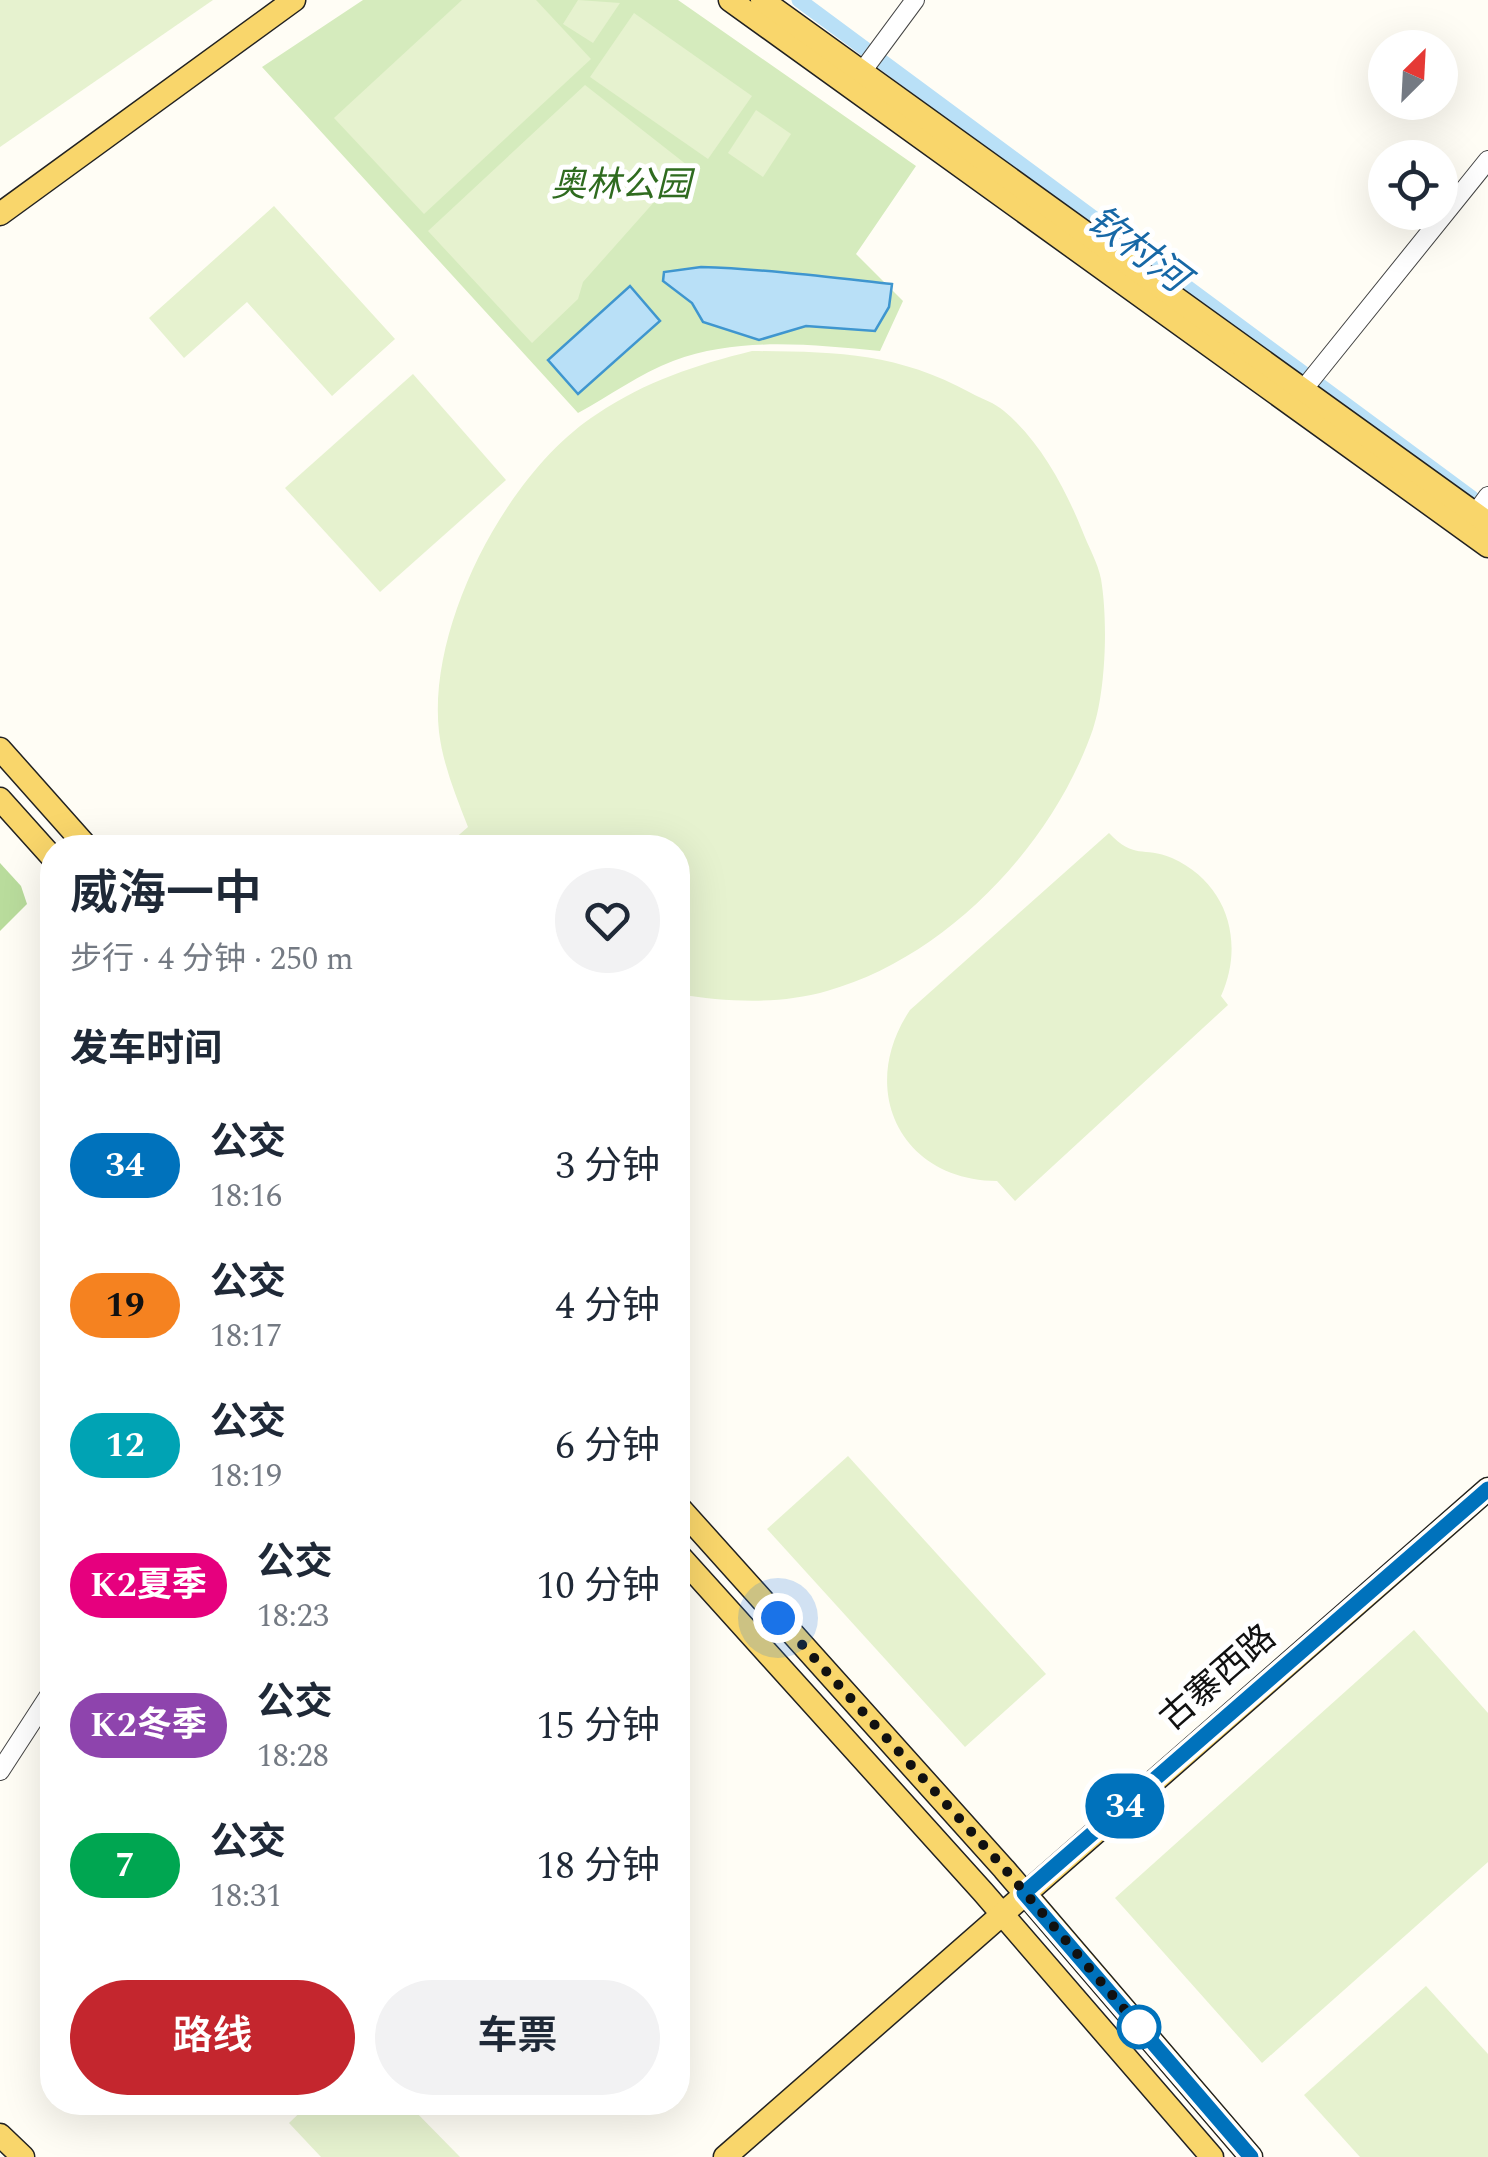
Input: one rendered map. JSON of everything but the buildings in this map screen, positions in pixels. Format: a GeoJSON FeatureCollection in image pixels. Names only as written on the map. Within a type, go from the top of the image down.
{"type":"FeatureCollection","features":[{"type":"Feature","properties":{"kind":"main road"},"geometry":{"type":"LineString","coordinates":[[0,214],[294,0]]}},
{"type":"Feature","properties":{"kind":"main road"},"geometry":{"type":"LineString","coordinates":[[730,0],[1488,546]]}},
{"type":"Feature","properties":{"kind":"main road"},"geometry":{"type":"LineString","coordinates":[[762,0],[864,68],[1484,511]]}},
{"type":"Feature","properties":{"kind":"main road"},"geometry":{"type":"LineString","coordinates":[[0,749],[76,835]]}},
{"type":"Feature","properties":{"kind":"main road"},"geometry":{"type":"LineString","coordinates":[[0,799],[40,844]]}},
{"type":"Feature","properties":{"kind":"main road","name":"古寨西路"},"geometry":{"type":"LineString","coordinates":[[725,2157],[1488,1489]]}},
{"type":"Feature","properties":{"kind":"main road"},"geometry":{"type":"LineString","coordinates":[[690,1519],[1024,1893],[1251,2157]]}},
{"type":"Feature","properties":{"kind":"main road"},"geometry":{"type":"LineString","coordinates":[[690,1567],[1000,1913],[1212,2157]]}},
{"type":"Feature","properties":{"kind":"main road"},"geometry":{"type":"LineString","coordinates":[[0,2135],[23,2157]]}},
{"type":"Feature","properties":{"kind":"street"},"geometry":{"type":"LineString","coordinates":[[864,68],[915,0]]}},
{"type":"Feature","properties":{"kind":"street"},"geometry":{"type":"LineString","coordinates":[[1308,383],[1488,160]]}},
{"type":"Feature","properties":{"kind":"street"},"geometry":{"type":"LineString","coordinates":[[0,1771],[40,1709]]}},
{"type":"Feature","properties":{"kind":"green space"},"geometry":{"type":"Polygon","coordinates":[[[0,0],[213,0],[0,147],[0,0]]]}},
{"type":"Feature","properties":{"kind":"green space","name":"奥林公园"},"geometry":{"type":"Polygon","coordinates":[[[363,0],[678,0],[916,166],[856,254],[903,301],[880,351],[776,344],[699,353],[649,372],[578,413],[262,67],[363,0]]]}},
{"type":"Feature","properties":{"kind":"green space"},"geometry":{"type":"Polygon","coordinates":[[[462,0],[536,0],[591,59],[424,214],[334,118],[462,0]]]}},
{"type":"Feature","properties":{"kind":"green space"},"geometry":{"type":"Polygon","coordinates":[[[578,0],[620,3],[593,43],[563,24],[578,0]]]}},
{"type":"Feature","properties":{"kind":"green space"},"geometry":{"type":"Polygon","coordinates":[[[634,13],[752,96],[708,159],[590,77],[634,13]]]}},
{"type":"Feature","properties":{"kind":"green space"},"geometry":{"type":"Polygon","coordinates":[[[585,85],[687,165],[583,282],[578,299],[532,343],[428,231],[585,85]]]}},
{"type":"Feature","properties":{"kind":"green space"},"geometry":{"type":"Polygon","coordinates":[[[756,110],[791,134],[763,177],[728,153],[756,110]]]}},
{"type":"Feature","properties":{"kind":"green space"},"geometry":{"type":"Polygon","coordinates":[[[274,206],[395,339],[332,396],[247,302],[184,358],[149,318],[274,206]]]}},
{"type":"Feature","properties":{"kind":"green space"},"geometry":{"type":"Polygon","coordinates":[[[752,351],[864,357],[917,369],[993,403],[1017,423],[1059,482],[1100,573],[1103,596],[1103,675],[1093,729],[1075,772],[1023,854],[953,924],[913,952],[871,975],[827,991],[790,998],[752,1001],[690,996],[690,835],[459,835],[468,827],[450,780],[439,732],[439,690],[446,645],[460,599],[505,511],[564,440],[597,414],[634,392],[711,362],[752,351]]]}},
{"type":"Feature","properties":{"kind":"green space"},"geometry":{"type":"Polygon","coordinates":[[[413,374],[506,480],[380,592],[285,488],[413,374]]]}},
{"type":"Feature","properties":{"kind":"green space"},"geometry":{"type":"Polygon","coordinates":[[[1109,833],[1125,847],[1172,858],[1207,883],[1226,916],[1231,936],[1228,976],[1221,996],[1228,1005],[1015,1201],[997,1181],[963,1177],[935,1165],[913,1147],[897,1125],[889,1099],[888,1070],[895,1040],[910,1010],[1109,833]]]}},
{"type":"Feature","properties":{"kind":"green space"},"geometry":{"type":"Polygon","coordinates":[[[0,863],[21,886],[27,904],[0,931],[0,863]]]}},
{"type":"Feature","properties":{"kind":"green space"},"geometry":{"type":"Polygon","coordinates":[[[848,1456],[1046,1674],[965,1747],[767,1529],[848,1456]]]}},
{"type":"Feature","properties":{"kind":"green space"},"geometry":{"type":"Polygon","coordinates":[[[1414,1630],[1488,1713],[1488,1862],[1262,2063],[1115,1898],[1414,1630]]]}},
{"type":"Feature","properties":{"kind":"green space"},"geometry":{"type":"Polygon","coordinates":[[[1426,1986],[1488,2054],[1488,2157],[1360,2157],[1304,2095],[1426,1986]]]}},
{"type":"Feature","properties":{"kind":"green space"},"geometry":{"type":"Polygon","coordinates":[[[297,2115],[419,2115],[460,2157],[321,2157],[289,2123],[297,2115]]]}},
{"type":"Feature","properties":{"kind":"water"},"geometry":{"type":"Polygon","coordinates":[[[701,267],[892,284],[889,307],[875,331],[806,326],[759,340],[703,322],[692,303],[663,281],[664,272],[701,267]]]}},
{"type":"Feature","properties":{"kind":"water"},"geometry":{"type":"Polygon","coordinates":[[[630,286],[660,321],[578,394],[548,360],[630,286]]]}},
{"type":"Feature","properties":{"kind":"waterway","name":"钦村河"},"geometry":{"type":"LineString","coordinates":[[799,0],[1472,498]]}},
{"type":"Feature","properties":{"kind":"bus line","name":"34"},"geometry":{"type":"LineString","coordinates":[[1251,2157],[1024,1893],[1488,1489]]}},
{"type":"Feature","properties":{"kind":"route"},"geometry":{"type":"LineString","coordinates":[[778,1618],[1004,1868],[1142,2030],[1139,2027]]}}]}
